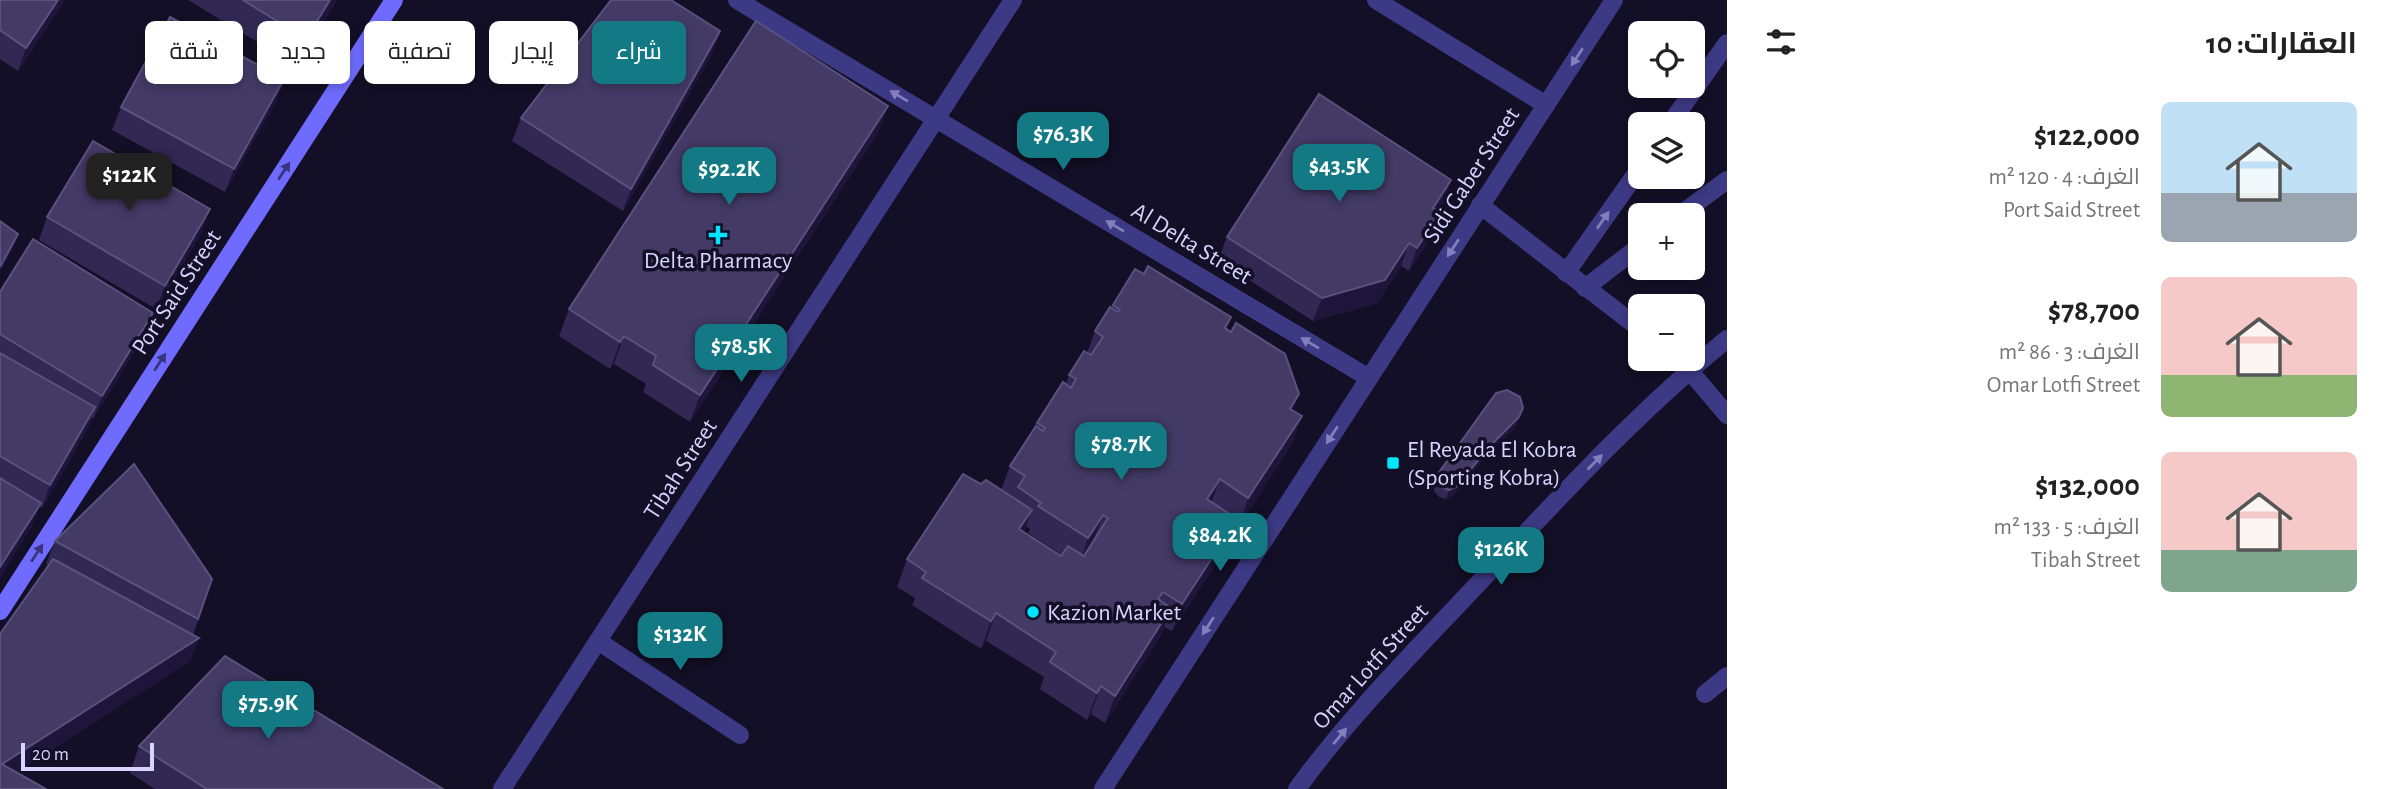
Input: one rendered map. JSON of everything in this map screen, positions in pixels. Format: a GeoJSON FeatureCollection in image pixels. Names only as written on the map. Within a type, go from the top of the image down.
{"type":"FeatureCollection","features":[{"type":"Feature","properties":{"kind":"main road","name":"Port Said Street"},"geometry":{"type":"LineString","coordinates":[[0,611],[394,0]]}},
{"type":"Feature","properties":{"kind":"street","name":"Al Delta Street"},"geometry":{"type":"LineString","coordinates":[[737,0],[1368,378]]}},
{"type":"Feature","properties":{"kind":"street","name":"Tibah Street"},"geometry":{"type":"LineString","coordinates":[[502,789],[1013,0]]}},
{"type":"Feature","properties":{"kind":"street"},"geometry":{"type":"LineString","coordinates":[[1376,0],[1546,104]]}},
{"type":"Feature","properties":{"kind":"street","name":"Sidi Gaber Street"},"geometry":{"type":"LineString","coordinates":[[1368,378],[1614,0]]}},
{"type":"Feature","properties":{"kind":"street"},"geometry":{"type":"LineString","coordinates":[[1678,112],[1727,43]]}},
{"type":"Feature","properties":{"kind":"street"},"geometry":{"type":"LineString","coordinates":[[1697,203],[1727,180]]}},
{"type":"Feature","properties":{"kind":"street"},"geometry":{"type":"LineString","coordinates":[[1566,273],[1628,185]]}},
{"type":"Feature","properties":{"kind":"street"},"geometry":{"type":"LineString","coordinates":[[1480,205],[1628,320]]}},
{"type":"Feature","properties":{"kind":"street"},"geometry":{"type":"LineString","coordinates":[[1585,288],[1628,255]]}},
{"type":"Feature","properties":{"kind":"street","name":"Omar Lotfi Street"},"geometry":{"type":"LineString","coordinates":[[1705,352],[1727,339]]}},
{"type":"Feature","properties":{"kind":"street","name":"Omar Lotfi Street"},"geometry":{"type":"LineString","coordinates":[[1297,789],[1377,692],[1652,403],[1677,371]]}},
{"type":"Feature","properties":{"kind":"street"},"geometry":{"type":"LineString","coordinates":[[1687,371],[1727,415]]}},
{"type":"Feature","properties":{"kind":"street"},"geometry":{"type":"LineString","coordinates":[[1103,789],[1368,378]]}},
{"type":"Feature","properties":{"kind":"street"},"geometry":{"type":"LineString","coordinates":[[598,641],[740,735]]}},
{"type":"Feature","properties":{"kind":"street"},"geometry":{"type":"LineString","coordinates":[[1705,694],[1727,676]]}},
{"type":"Feature","properties":{"kind":"building"},"geometry":{"type":"Polygon","coordinates":[[[0,0],[58,0],[26,48],[0,30],[0,0]]]}},
{"type":"Feature","properties":{"kind":"building"},"geometry":{"type":"Polygon","coordinates":[[[243,0],[330,0],[317,21],[277,21],[243,0]]]}},
{"type":"Feature","properties":{"kind":"building"},"geometry":{"type":"Polygon","coordinates":[[[611,0],[671,0],[720,31],[631,189],[521,118],[547,84],[578,84],[578,43],[592,25],[592,84],[686,84],[686,21],[595,21],[611,0]]]}},
{"type":"Feature","properties":{"kind":"building","name":"Delta Pharmacy"},"geometry":{"type":"Polygon","coordinates":[[[756,21],[888,106],[700,395],[653,365],[656,356],[624,336],[620,342],[569,309],[756,21]]]}},
{"type":"Feature","properties":{"kind":"building"},"geometry":{"type":"Polygon","coordinates":[[[243,57],[257,64],[257,84],[281,84],[234,169],[121,107],[145,63],[145,84],[243,84],[243,57]]]}},
{"type":"Feature","properties":{"kind":"building"},"geometry":{"type":"Polygon","coordinates":[[[1319,94],[1451,180],[1433,208],[1440,213],[1417,248],[1409,243],[1385,280],[1322,298],[1227,237],[1319,94]]]}},
{"type":"Feature","properties":{"kind":"building"},"geometry":{"type":"Polygon","coordinates":[[[93,141],[210,209],[165,286],[47,217],[93,141]]]}},
{"type":"Feature","properties":{"kind":"building"},"geometry":{"type":"Polygon","coordinates":[[[0,221],[18,234],[0,267],[0,221]]]}},
{"type":"Feature","properties":{"kind":"building"},"geometry":{"type":"Polygon","coordinates":[[[33,239],[153,313],[102,396],[0,334],[0,292],[33,239]]]}},
{"type":"Feature","properties":{"kind":"building"},"geometry":{"type":"Polygon","coordinates":[[[1148,266],[1231,317],[1225,328],[1231,332],[1236,323],[1285,354],[1299,394],[1290,409],[1302,416],[1248,498],[1220,479],[1207,499],[1228,513],[1224,519],[1233,526],[1182,604],[1163,592],[1158,599],[1171,608],[1115,696],[1101,686],[1097,693],[1050,662],[1056,652],[996,613],[991,621],[922,578],[926,572],[907,559],[963,474],[981,484],[986,480],[1032,510],[1019,529],[1061,556],[1068,546],[1084,556],[1108,518],[1103,515],[1088,538],[1038,506],[1041,503],[1018,487],[1025,476],[1010,466],[1036,426],[1043,431],[1045,428],[1037,423],[1063,382],[1071,388],[1076,379],[1069,375],[1084,351],[1091,355],[1103,337],[1095,331],[1110,307],[1118,312],[1120,310],[1113,305],[1135,269],[1144,274],[1148,266]]]}},
{"type":"Feature","properties":{"kind":"building"},"geometry":{"type":"Polygon","coordinates":[[[0,353],[95,407],[50,485],[0,456],[0,353]]]}},
{"type":"Feature","properties":{"kind":"building"},"geometry":{"type":"Polygon","coordinates":[[[1507,390],[1520,397],[1523,408],[1519,417],[1490,446],[1456,487],[1449,490],[1442,488],[1437,475],[1496,393],[1507,390]]]}},
{"type":"Feature","properties":{"kind":"building"},"geometry":{"type":"Polygon","coordinates":[[[134,464],[212,579],[198,619],[55,541],[134,464]]]}},
{"type":"Feature","properties":{"kind":"building"},"geometry":{"type":"Polygon","coordinates":[[[0,478],[41,503],[0,567],[0,478]]]}},
{"type":"Feature","properties":{"kind":"building"},"geometry":{"type":"Polygon","coordinates":[[[53,559],[199,638],[2,764],[0,634],[53,559]]]}},
{"type":"Feature","properties":{"kind":"building"},"geometry":{"type":"Polygon","coordinates":[[[225,656],[443,789],[207,789],[139,746],[225,656]]]}},
{"type":"Feature","properties":{"kind":"building"},"geometry":{"type":"Polygon","coordinates":[[[0,763],[46,789],[0,789],[0,763]]]}},
{"type":"Feature","properties":{"kind":"place","name":"Delta Pharmacy"},"geometry":{"type":"Point","coordinates":[718,235]}},
{"type":"Feature","properties":{"kind":"place","name":"El Reyada El Kobra (Sporting Kobra)"},"geometry":{"type":"Point","coordinates":[1393,463]}},
{"type":"Feature","properties":{"kind":"place","name":"Kazion Market"},"geometry":{"type":"Point","coordinates":[1033,612]}}]}
